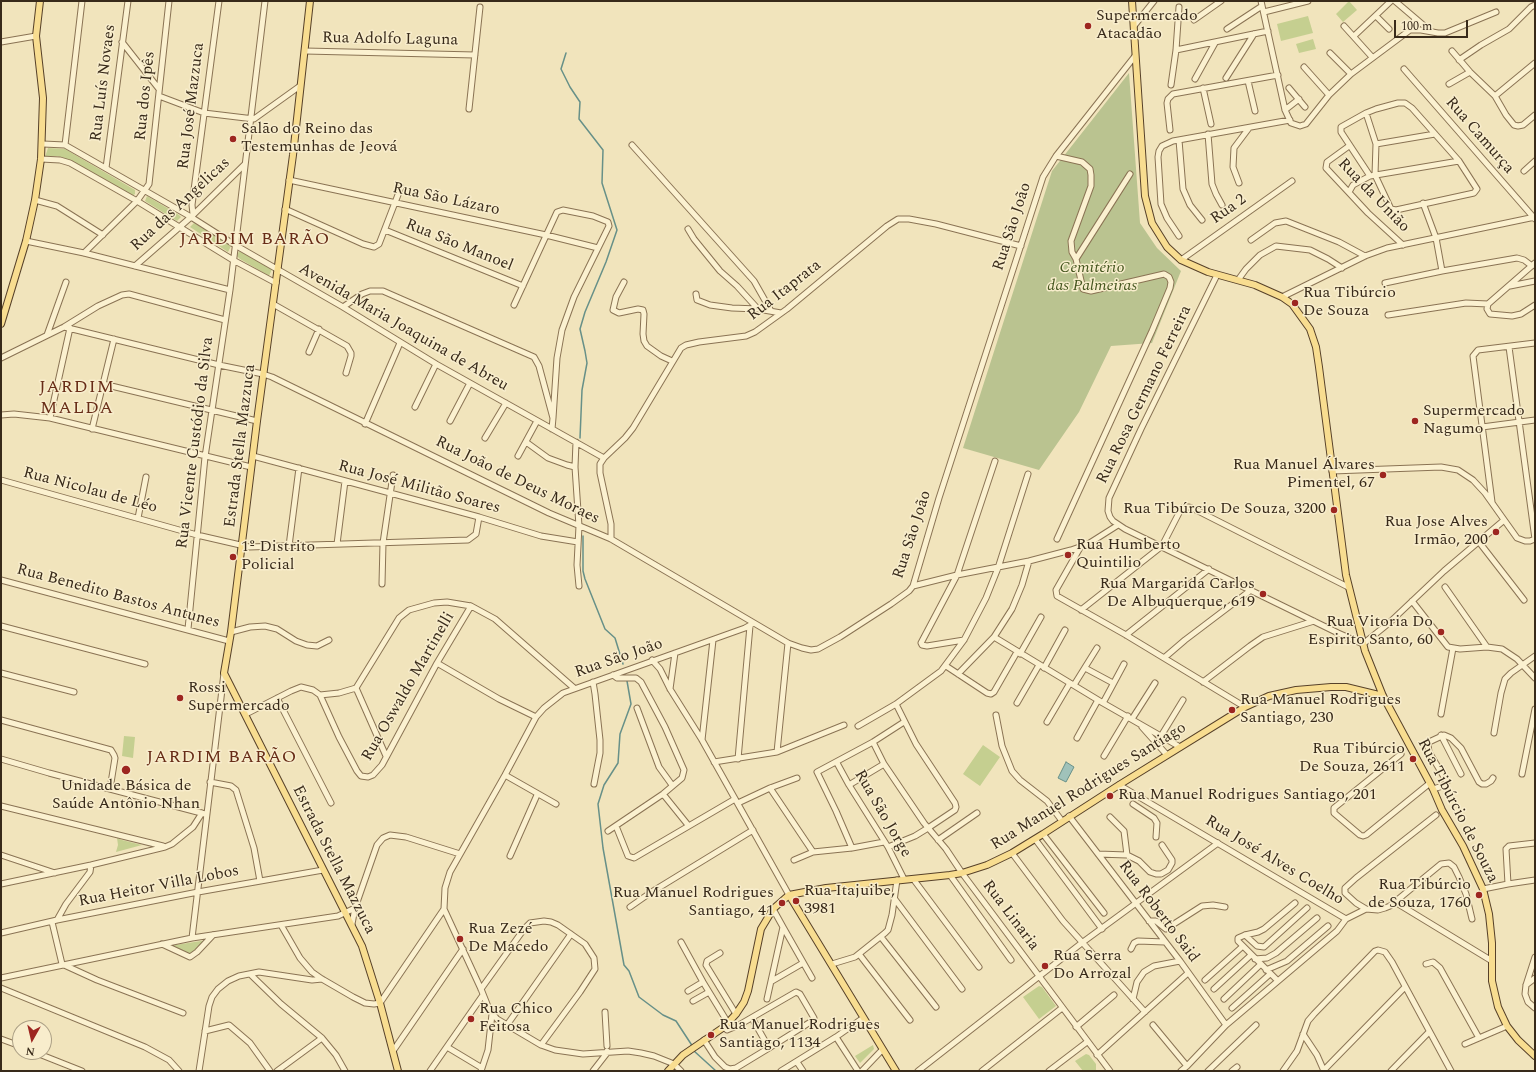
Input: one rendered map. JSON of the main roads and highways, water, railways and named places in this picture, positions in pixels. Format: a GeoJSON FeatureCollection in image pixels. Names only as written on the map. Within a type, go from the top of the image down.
{"type":"FeatureCollection","features":[{"type":"Feature","properties":{"kind":"main road"},"geometry":{"type":"LineString","coordinates":[[1,324],[26,241],[35,200],[43,144],[43,98],[36,36],[40,1]]}},
{"type":"Feature","properties":{"kind":"main road","name":"Estrada Stella Mazzuca"},"geometry":{"type":"LineString","coordinates":[[310,1],[278,270],[224,673],[362,946],[380,1003],[398,1071]]}},
{"type":"Feature","properties":{"kind":"main road","name":"Rua Tibúrcio de Souza"},"geometry":{"type":"LineString","coordinates":[[1132,1],[1145,196],[1152,223],[1158,235],[1167,247],[1181,260],[1199,269],[1270,290],[1282,296],[1292,304],[1310,329],[1316,347],[1348,587],[1363,644],[1383,696],[1430,783],[1442,810],[1463,846],[1483,889],[1490,920],[1493,991],[1501,1016],[1507,1026],[1518,1040],[1534,1053]]}},
{"type":"Feature","properties":{"kind":"main road","name":"Rua Manuel Rodrigues Santiago"},"geometry":{"type":"LineString","coordinates":[[789,895],[826,888],[904,879],[914,880],[950,875],[962,873],[987,865],[1012,853],[1166,755],[1246,707],[1269,696],[1296,690],[1346,687],[1383,696]]}},
{"type":"Feature","properties":{"kind":"main road"},"geometry":{"type":"LineString","coordinates":[[668,1071],[683,1055],[726,1025],[736,1014],[744,1002],[748,991],[761,929],[773,909],[789,895],[896,1071]]}},
{"type":"Feature","properties":{"kind":"water"},"geometry":{"type":"Polygon","coordinates":[[[1066,762],[1074,767],[1066,782],[1058,778],[1066,762]]]}},
{"type":"Feature","properties":{"kind":"waterway"},"geometry":{"type":"LineString","coordinates":[[566,53],[561,69],[580,102],[579,119],[603,150],[602,183],[617,230],[606,262],[585,312],[580,329],[587,363],[582,390],[580,438]]}},
{"type":"Feature","properties":{"kind":"waterway"},"geometry":{"type":"LineString","coordinates":[[583,536],[583,571],[585,579],[605,629],[615,638],[623,664]]}},
{"type":"Feature","properties":{"kind":"waterway"},"geometry":{"type":"LineString","coordinates":[[627,681],[631,704],[620,734],[618,763],[604,785],[598,804],[603,848],[624,965],[629,971],[639,997],[663,1015],[676,1021],[693,1047]]}},
{"type":"Feature","properties":{"kind":"waterway"},"geometry":{"type":"LineString","coordinates":[[694,1051],[716,1071]]}},
{"type":"Feature","properties":{"kind":"place","name":"Supermercado Atacadão"},"geometry":{"type":"Point","coordinates":[1088,26]}},
{"type":"Feature","properties":{"kind":"place","name":"Salão do Reino das Testemunhas de Jeová"},"geometry":{"type":"Point","coordinates":[233,139]}},
{"type":"Feature","properties":{"kind":"place","name":"Rua Tibúrcio De Souza"},"geometry":{"type":"Point","coordinates":[1295,303]}},
{"type":"Feature","properties":{"kind":"place","name":"Supermercado Nagumo"},"geometry":{"type":"Point","coordinates":[1415,421]}},
{"type":"Feature","properties":{"kind":"place","name":"Rua Manuel Álvares Pimentel, 67"},"geometry":{"type":"Point","coordinates":[1383,475]}},
{"type":"Feature","properties":{"kind":"place","name":"Rua Tibúrcio De Souza, 3200"},"geometry":{"type":"Point","coordinates":[1334,510]}},
{"type":"Feature","properties":{"kind":"place","name":"Rua Jose Alves Irmão, 200"},"geometry":{"type":"Point","coordinates":[1496,532]}},
{"type":"Feature","properties":{"kind":"place","name":"Rua Humberto Quintilio"},"geometry":{"type":"Point","coordinates":[1068,555]}},
{"type":"Feature","properties":{"kind":"place","name":"1º Distrito Policial"},"geometry":{"type":"Point","coordinates":[233,557]}},
{"type":"Feature","properties":{"kind":"place","name":"Rua Margarida Carlos De Albuquerque, 619"},"geometry":{"type":"Point","coordinates":[1263,594]}},
{"type":"Feature","properties":{"kind":"place","name":"Rua Vitoria Do Espirito Santo, 60"},"geometry":{"type":"Point","coordinates":[1441,632]}},
{"type":"Feature","properties":{"kind":"place","name":"Rossi Supermercado"},"geometry":{"type":"Point","coordinates":[180,698]}},
{"type":"Feature","properties":{"kind":"place","name":"Rua Manuel Rodrigues Santiago, 230"},"geometry":{"type":"Point","coordinates":[1232,710]}},
{"type":"Feature","properties":{"kind":"place","name":"Rua Tibúrcio De Souza, 2611"},"geometry":{"type":"Point","coordinates":[1413,759]}},
{"type":"Feature","properties":{"kind":"place","name":"Unidade Básica de Saúde Antônio Nhan"},"geometry":{"type":"Point","coordinates":[126,770]}},
{"type":"Feature","properties":{"kind":"place","name":"Rua Manuel Rodrigues Santiago, 201"},"geometry":{"type":"Point","coordinates":[1110,796]}},
{"type":"Feature","properties":{"kind":"place","name":"Rua Tibúrcio de Souza, 1760"},"geometry":{"type":"Point","coordinates":[1479,895]}},
{"type":"Feature","properties":{"kind":"place","name":"Rua Itajuibe, 3981"},"geometry":{"type":"Point","coordinates":[796,901]}},
{"type":"Feature","properties":{"kind":"place","name":"Rua Manuel Rodrigues Santiago, 41"},"geometry":{"type":"Point","coordinates":[782,903]}},
{"type":"Feature","properties":{"kind":"place","name":"Rua Zezé De Macedo"},"geometry":{"type":"Point","coordinates":[460,939]}},
{"type":"Feature","properties":{"kind":"place","name":"Rua Serra Do Arrozal"},"geometry":{"type":"Point","coordinates":[1045,966]}},
{"type":"Feature","properties":{"kind":"place","name":"Rua Chico Feitosa"},"geometry":{"type":"Point","coordinates":[471,1019]}},
{"type":"Feature","properties":{"kind":"place","name":"Rua Manuel Rodrigues Santiago, 1134"},"geometry":{"type":"Point","coordinates":[711,1035]}},
{"type":"Feature","properties":{"kind":"district","name":"JARDIM BARÃO"},"geometry":{"type":"Point","coordinates":[255,240]}},
{"type":"Feature","properties":{"kind":"district","name":"JARDIM MALDA"},"geometry":{"type":"Point","coordinates":[77,398]}},
{"type":"Feature","properties":{"kind":"district","name":"JARDIM BARÃO"},"geometry":{"type":"Point","coordinates":[222,758]}},
{"type":"Feature","properties":{"kind":"park label","name":"Cemitério das Palmeiras"},"geometry":{"type":"Point","coordinates":[1092,278]}}]}
